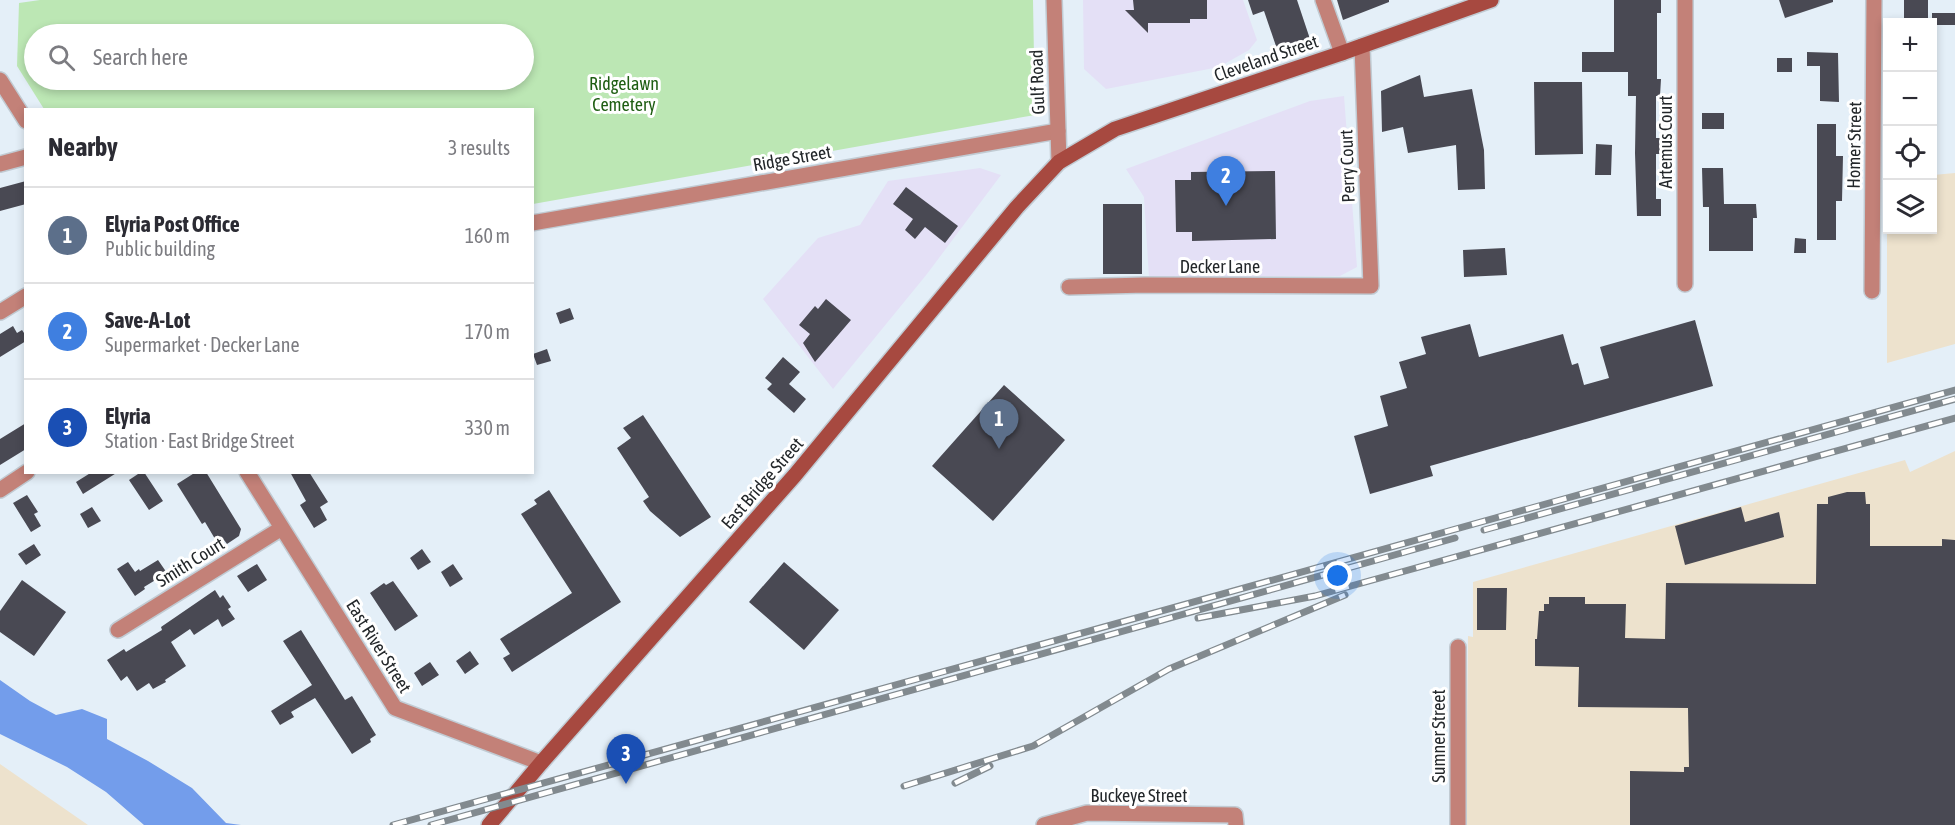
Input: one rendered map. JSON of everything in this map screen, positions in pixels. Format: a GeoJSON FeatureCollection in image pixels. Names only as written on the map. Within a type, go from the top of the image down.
{"type":"FeatureCollection","features":[{"type":"Feature","properties":{"kind":"main road","name":"Cleveland Street"},"geometry":{"type":"LineString","coordinates":[[1059,162],[1115,129],[1491,0]]}},
{"type":"Feature","properties":{"kind":"main road","name":"East Bridge Street"},"geometry":{"type":"LineString","coordinates":[[489,825],[541,762],[788,484],[1009,216],[1059,162]]}},
{"type":"Feature","properties":{"kind":"street","name":"Gulf Road"},"geometry":{"type":"LineString","coordinates":[[1054,0],[1059,162]]}},
{"type":"Feature","properties":{"kind":"street"},"geometry":{"type":"LineString","coordinates":[[1323,0],[1342,53]]}},
{"type":"Feature","properties":{"kind":"street","name":"Artemus Court"},"geometry":{"type":"LineString","coordinates":[[1685,0],[1685,284]]}},
{"type":"Feature","properties":{"kind":"street","name":"Homer Street"},"geometry":{"type":"LineString","coordinates":[[1872,291],[1874,0]]}},
{"type":"Feature","properties":{"kind":"street","name":"Perry Court"},"geometry":{"type":"LineString","coordinates":[[1362,46],[1371,285]]}},
{"type":"Feature","properties":{"kind":"street"},"geometry":{"type":"LineString","coordinates":[[0,80],[24,118]]}},
{"type":"Feature","properties":{"kind":"street","name":"Ridge Street"},"geometry":{"type":"LineString","coordinates":[[534,223],[1058,131]]}},
{"type":"Feature","properties":{"kind":"street"},"geometry":{"type":"LineString","coordinates":[[0,164],[24,158]]}},
{"type":"Feature","properties":{"kind":"street","name":"Decker Lane"},"geometry":{"type":"LineString","coordinates":[[1069,287],[1371,285]]}},
{"type":"Feature","properties":{"kind":"street"},"geometry":{"type":"LineString","coordinates":[[0,312],[24,297]]}},
{"type":"Feature","properties":{"kind":"street"},"geometry":{"type":"LineString","coordinates":[[0,489],[24,474]]}},
{"type":"Feature","properties":{"kind":"street","name":"East River Street"},"geometry":{"type":"LineString","coordinates":[[248,474],[395,708],[541,762]]}},
{"type":"Feature","properties":{"kind":"street","name":"Smith Court"},"geometry":{"type":"LineString","coordinates":[[118,630],[282,528]]}},
{"type":"Feature","properties":{"kind":"street","name":"Sumner Street"},"geometry":{"type":"LineString","coordinates":[[1458,647],[1458,825]]}},
{"type":"Feature","properties":{"kind":"street","name":"Buckeye Street"},"geometry":{"type":"LineString","coordinates":[[1044,825],[1087,813],[1236,820]]}},
{"type":"Feature","properties":{"kind":"shaded area"},"geometry":{"type":"Polygon","coordinates":[[[1083,0],[1243,0],[1257,40],[1249,50],[1219,67],[1106,89],[1084,69],[1083,0]]]}},
{"type":"Feature","properties":{"kind":"shaded area"},"geometry":{"type":"Polygon","coordinates":[[[1344,96],[1357,267],[1340,276],[1149,277],[1144,197],[1126,169],[1310,101],[1344,96]]]}},
{"type":"Feature","properties":{"kind":"shaded area"},"geometry":{"type":"Polygon","coordinates":[[[980,168],[1001,175],[927,274],[833,389],[763,299],[818,238],[860,225],[888,181],[980,168]]]}},
{"type":"Feature","properties":{"kind":"shaded area"},"geometry":{"type":"Polygon","coordinates":[[[1955,173],[1955,344],[1887,363],[1887,234],[1937,234],[1937,175],[1955,173]]]}},
{"type":"Feature","properties":{"kind":"shaded area"},"geometry":{"type":"Polygon","coordinates":[[[1955,451],[1955,825],[1466,825],[1468,636],[1473,637],[1473,582],[1905,460],[1910,472],[1955,451]]]}},
{"type":"Feature","properties":{"kind":"shaded area"},"geometry":{"type":"Polygon","coordinates":[[[0,764],[88,825],[0,825],[0,764]]]}},
{"type":"Feature","properties":{"kind":"green space","name":"Ridgelawn Cemetery"},"geometry":{"type":"Polygon","coordinates":[[[40,0],[1033,0],[1035,115],[534,204],[534,108],[43,108],[32,90],[534,90],[534,24],[24,24],[24,77],[17,66],[19,3],[40,0]]]}},
{"type":"Feature","properties":{"kind":"water"},"geometry":{"type":"Polygon","coordinates":[[[0,680],[30,701],[56,715],[82,709],[107,719],[107,739],[192,788],[226,823],[241,825],[144,825],[106,792],[67,767],[0,734],[0,680]]]}},
{"type":"Feature","properties":{"kind":"building"},"geometry":{"type":"Polygon","coordinates":[[[1133,0],[1207,0],[1207,19],[1190,19],[1190,23],[1148,23],[1148,33],[1125,10],[1134,10],[1133,0]]]}},
{"type":"Feature","properties":{"kind":"building"},"geometry":{"type":"Polygon","coordinates":[[[1248,0],[1297,0],[1310,39],[1277,49],[1264,11],[1253,15],[1248,0]]]}},
{"type":"Feature","properties":{"kind":"building"},"geometry":{"type":"Polygon","coordinates":[[[1337,0],[1389,0],[1389,2],[1343,20],[1337,0]]]}},
{"type":"Feature","properties":{"kind":"building"},"geometry":{"type":"Polygon","coordinates":[[[1614,0],[1661,0],[1661,13],[1657,13],[1657,79],[1661,79],[1660,96],[1656,96],[1656,138],[1661,138],[1661,154],[1656,154],[1656,199],[1661,199],[1661,216],[1637,216],[1636,96],[1628,96],[1628,72],[1582,72],[1582,52],[1614,52],[1614,0]]]}},
{"type":"Feature","properties":{"kind":"building"},"geometry":{"type":"Polygon","coordinates":[[[1779,0],[1833,0],[1833,2],[1785,18],[1779,0]]]}},
{"type":"Feature","properties":{"kind":"building"},"geometry":{"type":"Polygon","coordinates":[[[1904,0],[1928,0],[1928,18],[1904,18],[1904,0]]]}},
{"type":"Feature","properties":{"kind":"building"},"geometry":{"type":"Polygon","coordinates":[[[1932,13],[1955,13],[1955,25],[1937,25],[1937,18],[1932,18],[1932,13]]]}},
{"type":"Feature","properties":{"kind":"building"},"geometry":{"type":"Polygon","coordinates":[[[1807,52],[1838,53],[1839,102],[1820,101],[1820,66],[1807,66],[1807,52]]]}},
{"type":"Feature","properties":{"kind":"building"},"geometry":{"type":"Polygon","coordinates":[[[1777,58],[1792,58],[1792,72],[1777,72],[1777,58]]]}},
{"type":"Feature","properties":{"kind":"building"},"geometry":{"type":"Polygon","coordinates":[[[1420,75],[1424,97],[1472,89],[1484,150],[1485,189],[1458,190],[1456,145],[1408,153],[1403,127],[1382,132],[1381,91],[1420,75]]]}},
{"type":"Feature","properties":{"kind":"building"},"geometry":{"type":"Polygon","coordinates":[[[1534,82],[1582,82],[1583,154],[1535,155],[1534,82]]]}},
{"type":"Feature","properties":{"kind":"building"},"geometry":{"type":"Polygon","coordinates":[[[1702,113],[1724,113],[1724,129],[1702,129],[1702,113]]]}},
{"type":"Feature","properties":{"kind":"building"},"geometry":{"type":"Polygon","coordinates":[[[1817,124],[1836,124],[1836,156],[1843,156],[1842,201],[1836,201],[1836,240],[1817,240],[1817,124]]]}},
{"type":"Feature","properties":{"kind":"building"},"geometry":{"type":"Polygon","coordinates":[[[1596,144],[1612,145],[1611,175],[1595,175],[1596,144]]]}},
{"type":"Feature","properties":{"kind":"building"},"geometry":{"type":"Polygon","coordinates":[[[1702,168],[1723,168],[1724,204],[1756,204],[1757,218],[1753,218],[1753,251],[1709,251],[1709,207],[1703,207],[1702,168]]]}},
{"type":"Feature","properties":{"kind":"building"},"geometry":{"type":"Polygon","coordinates":[[[1275,171],[1276,239],[1192,241],[1192,232],[1176,232],[1175,180],[1191,180],[1191,172],[1275,171]]]}},
{"type":"Feature","properties":{"kind":"building"},"geometry":{"type":"Polygon","coordinates":[[[24,182],[24,205],[0,211],[0,188],[24,182]]]}},
{"type":"Feature","properties":{"kind":"building"},"geometry":{"type":"Polygon","coordinates":[[[906,187],[958,226],[945,243],[925,227],[915,239],[905,230],[913,219],[893,204],[906,187]]]}},
{"type":"Feature","properties":{"kind":"building"},"geometry":{"type":"Polygon","coordinates":[[[1103,204],[1142,204],[1142,274],[1103,274],[1103,204]]]}},
{"type":"Feature","properties":{"kind":"building"},"geometry":{"type":"Polygon","coordinates":[[[1795,238],[1806,239],[1806,253],[1794,253],[1795,238]]]}},
{"type":"Feature","properties":{"kind":"building"},"geometry":{"type":"Polygon","coordinates":[[[1505,248],[1507,275],[1464,277],[1463,250],[1505,248]]]}},
{"type":"Feature","properties":{"kind":"building"},"geometry":{"type":"Polygon","coordinates":[[[826,299],[851,320],[815,362],[803,343],[810,334],[799,325],[815,306],[818,309],[826,299]]]}},
{"type":"Feature","properties":{"kind":"building"},"geometry":{"type":"Polygon","coordinates":[[[570,308],[574,319],[560,324],[556,313],[570,308]]]}},
{"type":"Feature","properties":{"kind":"building"},"geometry":{"type":"Polygon","coordinates":[[[1695,320],[1713,386],[1430,466],[1433,476],[1370,494],[1354,436],[1388,426],[1380,396],[1407,388],[1399,362],[1426,354],[1421,337],[1470,324],[1479,357],[1563,334],[1572,365],[1578,363],[1584,385],[1609,378],[1600,347],[1695,320]]]}},
{"type":"Feature","properties":{"kind":"building"},"geometry":{"type":"Polygon","coordinates":[[[13,326],[17,333],[22,330],[24,342],[0,357],[0,334],[13,326]]]}},
{"type":"Feature","properties":{"kind":"building"},"geometry":{"type":"Polygon","coordinates":[[[547,349],[551,361],[537,365],[534,354],[547,349]]]}},
{"type":"Feature","properties":{"kind":"building"},"geometry":{"type":"Polygon","coordinates":[[[783,357],[800,372],[789,384],[806,399],[794,413],[767,389],[772,384],[765,378],[783,357]]]}},
{"type":"Feature","properties":{"kind":"building"},"geometry":{"type":"Polygon","coordinates":[[[1004,385],[1065,440],[993,521],[932,466],[1004,385]]]}},
{"type":"Feature","properties":{"kind":"building"},"geometry":{"type":"Polygon","coordinates":[[[643,415],[711,517],[680,537],[650,511],[643,501],[649,497],[617,448],[631,438],[623,428],[643,415]]]}},
{"type":"Feature","properties":{"kind":"building"},"geometry":{"type":"Polygon","coordinates":[[[24,424],[24,450],[0,465],[0,439],[24,424]]]}},
{"type":"Feature","properties":{"kind":"building"},"geometry":{"type":"Polygon","coordinates":[[[89,474],[115,474],[83,494],[76,482],[89,474]]]}},
{"type":"Feature","properties":{"kind":"building"},"geometry":{"type":"Polygon","coordinates":[[[138,474],[145,474],[163,501],[149,510],[129,480],[138,474]]]}},
{"type":"Feature","properties":{"kind":"building"},"geometry":{"type":"Polygon","coordinates":[[[193,474],[207,474],[241,529],[239,536],[227,544],[224,540],[218,544],[205,522],[202,524],[177,484],[193,474]]]}},
{"type":"Feature","properties":{"kind":"building"},"geometry":{"type":"Polygon","coordinates":[[[291,474],[310,474],[328,502],[320,507],[327,520],[314,528],[300,505],[306,501],[291,474]]]}},
{"type":"Feature","properties":{"kind":"building"},"geometry":{"type":"Polygon","coordinates":[[[549,490],[621,602],[512,672],[503,658],[510,654],[500,639],[572,593],[521,514],[537,504],[534,500],[549,490]]]}},
{"type":"Feature","properties":{"kind":"building"},"geometry":{"type":"Polygon","coordinates":[[[1847,492],[1865,492],[1866,504],[1870,504],[1870,546],[1942,546],[1942,539],[1955,540],[1955,825],[1630,825],[1630,771],[1684,772],[1684,767],[1689,767],[1688,708],[1578,707],[1579,667],[1535,666],[1535,639],[1537,639],[1539,611],[1544,611],[1544,604],[1549,604],[1549,597],[1585,597],[1585,604],[1626,604],[1625,638],[1665,639],[1666,583],[1816,584],[1817,504],[1828,504],[1828,497],[1847,492]]]}},
{"type":"Feature","properties":{"kind":"building"},"geometry":{"type":"Polygon","coordinates":[[[27,495],[38,512],[34,514],[41,526],[31,532],[13,503],[27,495]]]}},
{"type":"Feature","properties":{"kind":"building"},"geometry":{"type":"Polygon","coordinates":[[[92,507],[101,521],[88,528],[80,514],[92,507]]]}},
{"type":"Feature","properties":{"kind":"building"},"geometry":{"type":"Polygon","coordinates":[[[1741,507],[1745,522],[1779,512],[1784,537],[1685,565],[1675,526],[1741,507]]]}},
{"type":"Feature","properties":{"kind":"building"},"geometry":{"type":"Polygon","coordinates":[[[34,544],[41,555],[26,565],[18,554],[34,544]]]}},
{"type":"Feature","properties":{"kind":"building"},"geometry":{"type":"Polygon","coordinates":[[[422,549],[431,562],[418,570],[410,558],[422,549]]]}},
{"type":"Feature","properties":{"kind":"building"},"geometry":{"type":"Polygon","coordinates":[[[158,560],[167,573],[144,587],[145,589],[135,596],[117,569],[128,562],[135,572],[139,569],[140,571],[158,560]]]}},
{"type":"Feature","properties":{"kind":"building"},"geometry":{"type":"Polygon","coordinates":[[[784,562],[839,610],[804,650],[749,602],[784,562]]]}},
{"type":"Feature","properties":{"kind":"building"},"geometry":{"type":"Polygon","coordinates":[[[257,564],[267,580],[248,592],[237,576],[257,564]]]}},
{"type":"Feature","properties":{"kind":"building"},"geometry":{"type":"Polygon","coordinates":[[[453,564],[463,579],[450,587],[441,572],[453,564]]]}},
{"type":"Feature","properties":{"kind":"building"},"geometry":{"type":"Polygon","coordinates":[[[22,580],[66,612],[34,656],[0,632],[0,611],[22,580]]]}},
{"type":"Feature","properties":{"kind":"building"},"geometry":{"type":"Polygon","coordinates":[[[393,581],[418,616],[395,631],[370,593],[384,583],[386,585],[393,581]]]}},
{"type":"Feature","properties":{"kind":"building"},"geometry":{"type":"Polygon","coordinates":[[[1477,588],[1507,588],[1506,630],[1477,630],[1477,588]]]}},
{"type":"Feature","properties":{"kind":"building"},"geometry":{"type":"Polygon","coordinates":[[[215,590],[220,598],[223,595],[235,619],[222,627],[218,619],[194,635],[190,629],[171,642],[186,666],[165,680],[166,682],[153,689],[149,683],[137,691],[127,676],[121,681],[107,660],[124,649],[126,652],[162,630],[161,627],[215,590]]]}},
{"type":"Feature","properties":{"kind":"building"},"geometry":{"type":"Polygon","coordinates":[[[301,630],[345,700],[352,696],[376,735],[370,739],[371,742],[352,754],[315,698],[291,712],[294,717],[280,725],[271,711],[312,685],[283,641],[301,630]]]}},
{"type":"Feature","properties":{"kind":"building"},"geometry":{"type":"Polygon","coordinates":[[[470,651],[479,664],[465,674],[456,661],[470,651]]]}},
{"type":"Feature","properties":{"kind":"building"},"geometry":{"type":"Polygon","coordinates":[[[430,662],[439,675],[422,686],[414,673],[430,662]]]}},
{"type":"Feature","properties":{"kind":"railway"},"geometry":{"type":"LineString","coordinates":[[393,825],[1955,390]]}},
{"type":"Feature","properties":{"kind":"railway"},"geometry":{"type":"LineString","coordinates":[[1484,530],[1955,399]]}},
{"type":"Feature","properties":{"kind":"railway"},"geometry":{"type":"LineString","coordinates":[[1198,618],[1315,596],[1955,418]]}},
{"type":"Feature","properties":{"kind":"railway"},"geometry":{"type":"LineString","coordinates":[[431,825],[1455,538]]}},
{"type":"Feature","properties":{"kind":"railway"},"geometry":{"type":"LineString","coordinates":[[904,786],[1033,746],[1169,669],[1345,595]]}},
{"type":"Feature","properties":{"kind":"railway"},"geometry":{"type":"LineString","coordinates":[[955,783],[990,766]]}},
{"type":"Feature","properties":{"kind":"place","name":"Save-A-Lot"},"geometry":{"type":"Point","coordinates":[1226,206]}},
{"type":"Feature","properties":{"kind":"place","name":"Elyria Post Office"},"geometry":{"type":"Point","coordinates":[999,449]}},
{"type":"Feature","properties":{"kind":"place","name":"Elyria"},"geometry":{"type":"Point","coordinates":[626,784]}}]}
